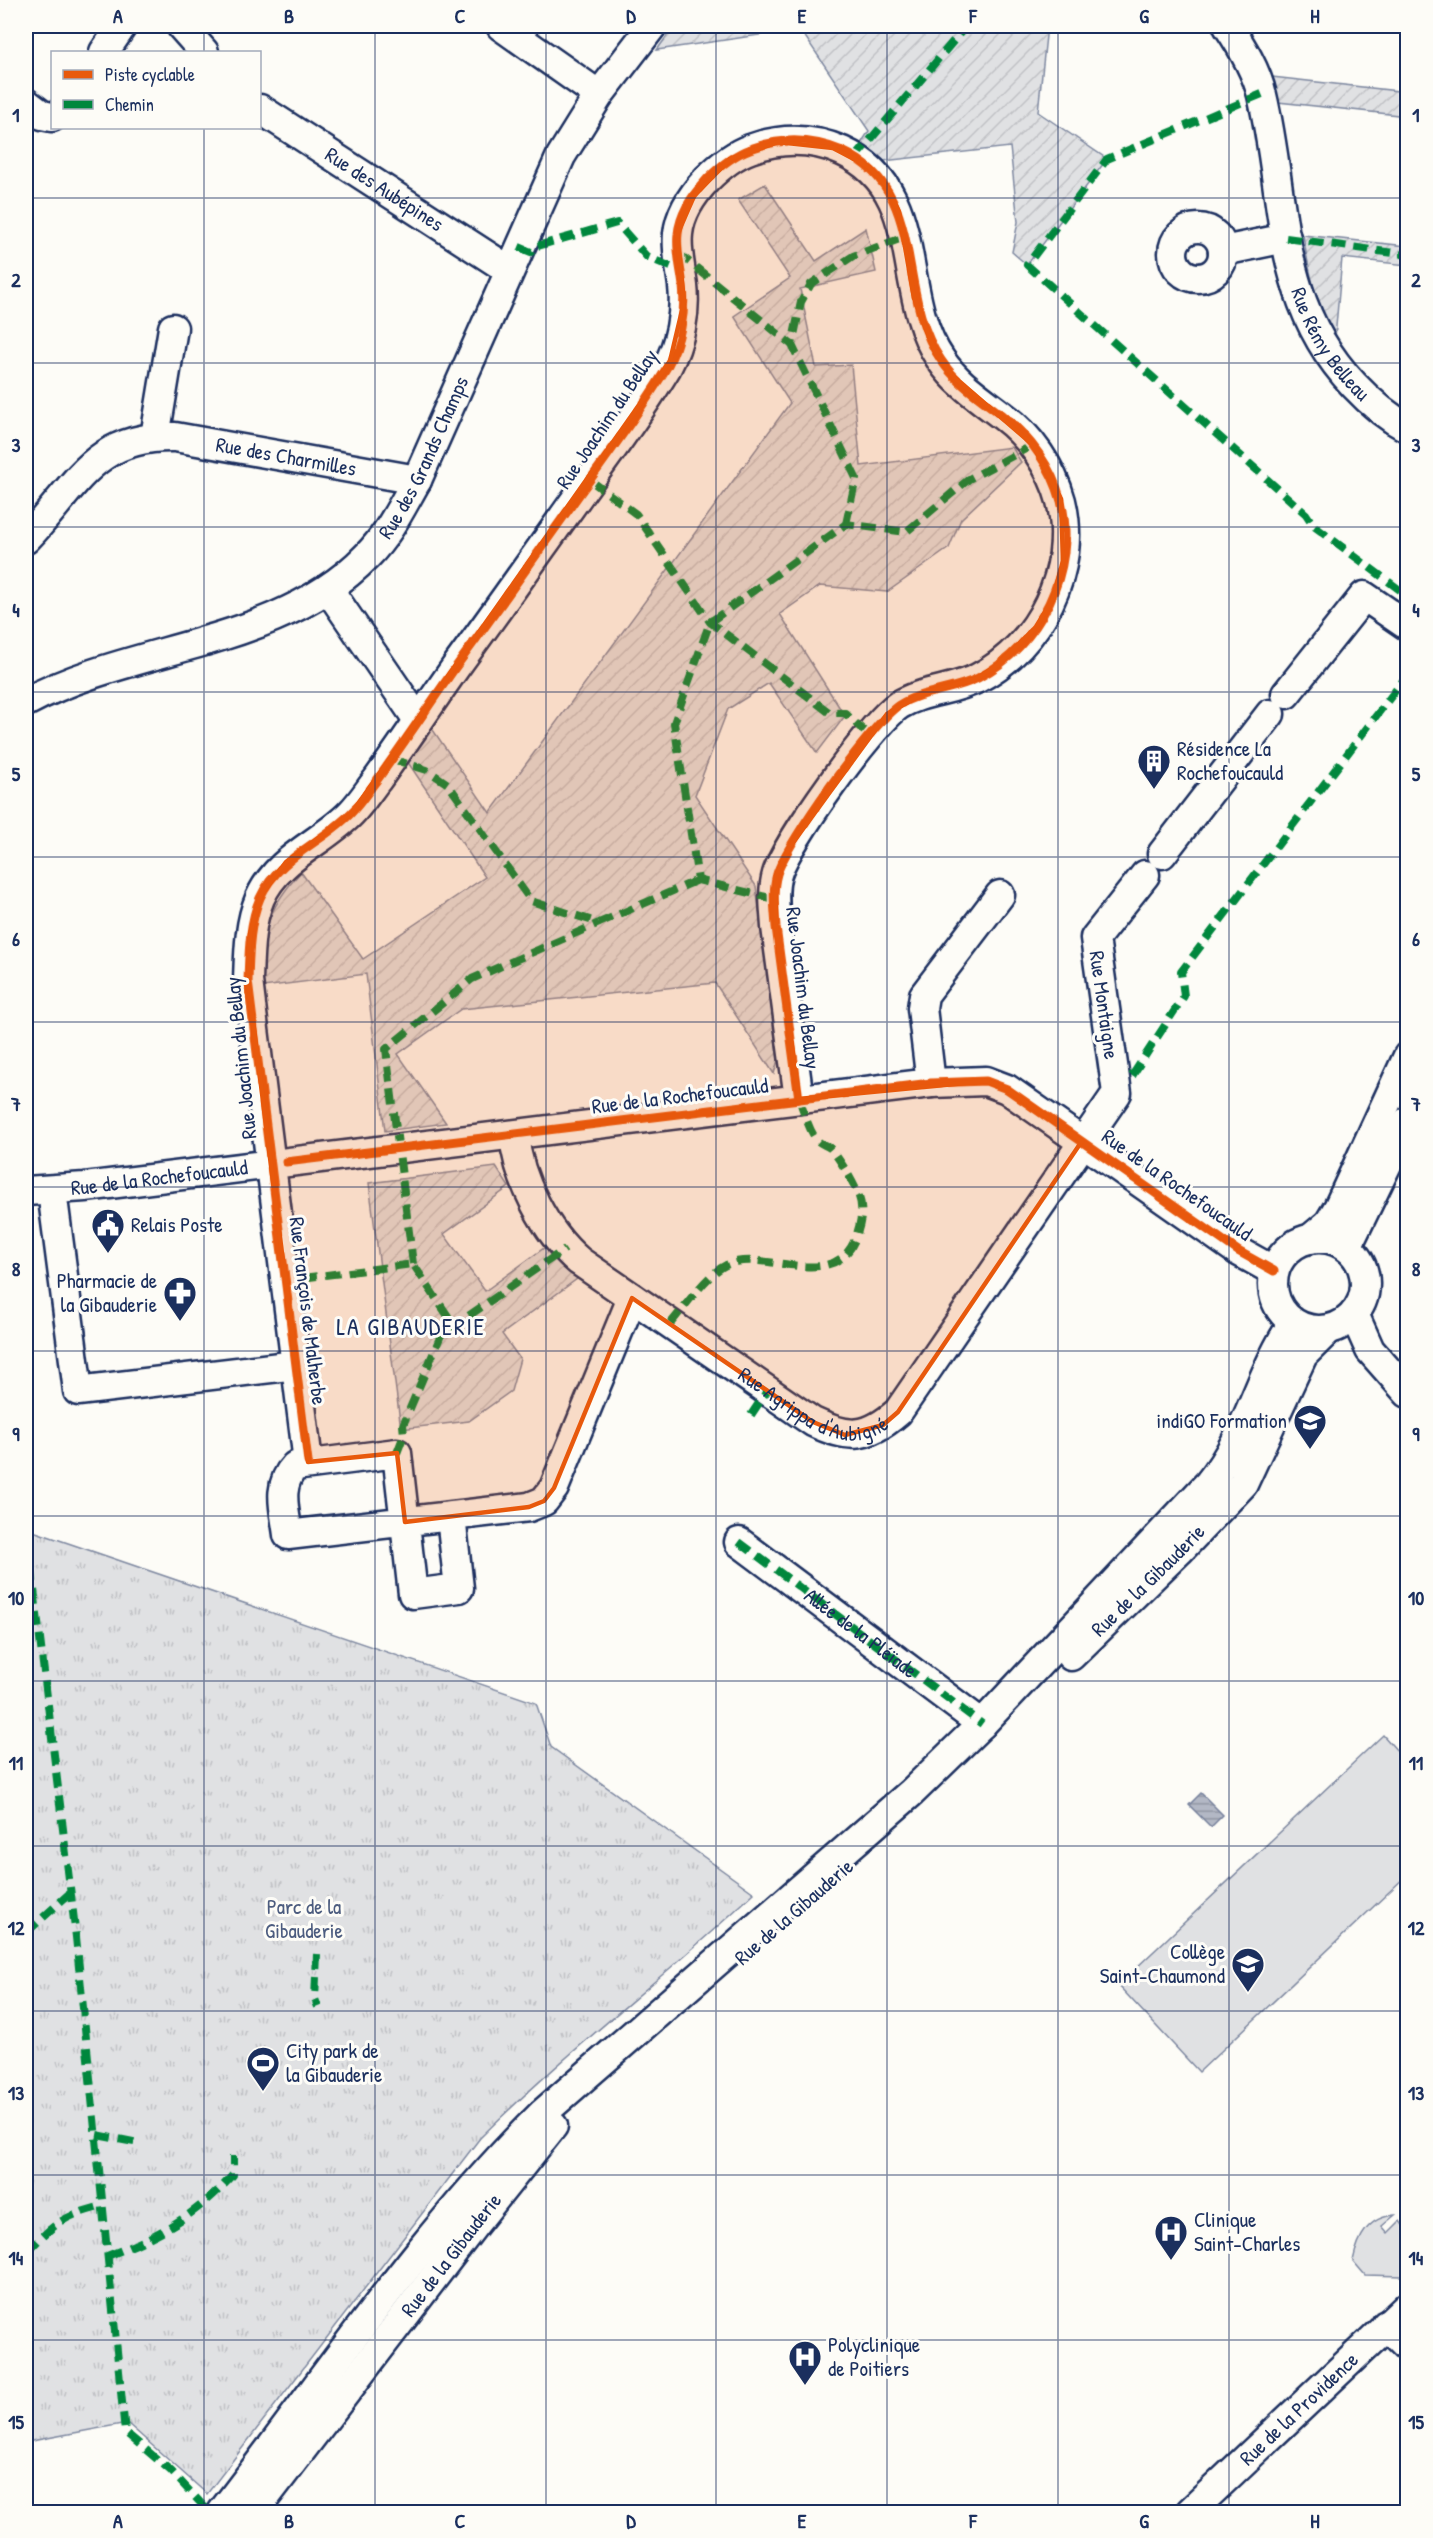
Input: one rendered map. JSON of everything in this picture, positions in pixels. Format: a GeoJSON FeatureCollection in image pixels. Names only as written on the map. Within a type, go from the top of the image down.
{"type":"FeatureCollection","features":[{"type":"Feature","properties":{"kind":"street"},"geometry":{"type":"LineString","coordinates":[[105,51],[122,26]]}},
{"type":"Feature","properties":{"kind":"street"},"geometry":{"type":"LineString","coordinates":[[180,26],[203,51]]}},
{"type":"Feature","properties":{"kind":"street"},"geometry":{"type":"LineString","coordinates":[[501,26],[598,95]]}},
{"type":"Feature","properties":{"kind":"street","name":"Rue des Grands Champs"},"geometry":{"type":"LineString","coordinates":[[26,702],[54,687],[104,668],[252,625],[287,612],[329,590],[368,556],[393,523],[417,480],[561,156],[598,95],[652,26]]}},
{"type":"Feature","properties":{"kind":"street","name":"Rue Rémy Belleau"},"geometry":{"type":"LineString","coordinates":[[1228,26],[1246,53],[1262,94],[1286,238],[1299,298],[1315,334],[1337,368],[1369,401],[1407,428]]}},
{"type":"Feature","properties":{"kind":"street"},"geometry":{"type":"LineString","coordinates":[[26,103],[42,115],[51,117]]}},
{"type":"Feature","properties":{"kind":"street","name":"Rue des Aubépines"},"geometry":{"type":"LineString","coordinates":[[261,110],[509,270]]}},
{"type":"Feature","properties":{"kind":"street","name":"Rue Joachim du Bellay"},"geometry":{"type":"LineString","coordinates":[[272,1164],[248,981],[250,934],[261,895],[286,862],[351,814],[607,455],[670,361],[682,322],[684,302],[677,235],[682,216],[694,196],[730,159],[749,149],[778,142],[802,141],[833,147],[869,167],[887,186],[899,212],[914,298],[924,329],[936,354],[960,383],[1008,419],[1033,445],[1048,468],[1061,499],[1064,518],[1063,561],[1053,599],[1035,627],[998,665],[976,679],[924,693],[903,702],[887,714],[868,735],[789,848],[776,876],[774,900],[799,1099]]}},
{"type":"Feature","properties":{"kind":"street"},"geometry":{"type":"LineString","coordinates":[[1223,251],[1286,238]]}},
{"type":"Feature","properties":{"kind":"street"},"geometry":{"type":"LineString","coordinates":[[155,437],[173,328]]}},
{"type":"Feature","properties":{"kind":"street","name":"Rue des Charmilles"},"geometry":{"type":"LineString","coordinates":[[26,540],[84,471],[104,453],[130,441],[155,437],[175,437],[417,480]]}},
{"type":"Feature","properties":{"kind":"street"},"geometry":{"type":"LineString","coordinates":[[329,590],[418,720]]}},
{"type":"Feature","properties":{"kind":"street","name":"Rue Montaigne"},"geometry":{"type":"LineString","coordinates":[[1082,1141],[1117,1093],[1095,938],[1364,596],[1407,626]]}},
{"type":"Feature","properties":{"kind":"street"},"geometry":{"type":"LineString","coordinates":[[931,1083],[922,1008],[924,995],[1000,895]]}},
{"type":"Feature","properties":{"kind":"street"},"geometry":{"type":"LineString","coordinates":[[1310,1239],[1336,1241],[1347,1247],[1357,1258],[1363,1272],[1365,1287],[1362,1302],[1354,1314],[1342,1324],[1328,1330],[1310,1330],[1293,1323],[1282,1313],[1275,1300],[1272,1286],[1274,1271],[1287,1250],[1310,1239],[1329,1222],[1338,1208],[1407,1056]]}},
{"type":"Feature","properties":{"kind":"street","name":"Rue de la Rochefoucauld"},"geometry":{"type":"LineString","coordinates":[[39,1191],[931,1083],[986,1081],[1007,1089],[1238,1251],[1274,1271]]}},
{"type":"Feature","properties":{"kind":"street"},"geometry":{"type":"LineString","coordinates":[[1347,1247],[1407,1121]]}},
{"type":"Feature","properties":{"kind":"street","name":"Rue Agrippa d'Aubigné"},"geometry":{"type":"LineString","coordinates":[[514,1135],[522,1176],[565,1250],[813,1422],[845,1435],[864,1433],[883,1425],[897,1412],[1082,1141]]}},
{"type":"Feature","properties":{"kind":"street","name":"Rue François de Malherbe"},"geometry":{"type":"LineString","coordinates":[[272,1164],[309,1462]]}},
{"type":"Feature","properties":{"kind":"street","name":"Rue François de Malherbe"},"geometry":{"type":"LineString","coordinates":[[39,1191],[78,1391],[296,1365]]}},
{"type":"Feature","properties":{"kind":"street"},"geometry":{"type":"LineString","coordinates":[[451,1517],[459,1588],[413,1594],[405,1522],[397,1453],[309,1462],[295,1466],[285,1476],[283,1487],[288,1535],[405,1522],[451,1517],[529,1507],[544,1501],[554,1488],[632,1298]]}},
{"type":"Feature","properties":{"kind":"street"},"geometry":{"type":"LineString","coordinates":[[1354,1314],[1370,1350],[1407,1393]]}},
{"type":"Feature","properties":{"kind":"street","name":"Rue de la Gibauderie"},"geometry":{"type":"LineString","coordinates":[[258,2504],[365,2324],[480,2176],[543,2113],[912,1792],[982,1724],[1224,1465],[1276,1348],[1293,1323]]}},
{"type":"Feature","properties":{"kind":"street","name":"Rue de la Gibauderie"},"geometry":{"type":"LineString","coordinates":[[222,2512],[258,2504],[474,2224],[558,2121],[590,2089],[921,1802],[1230,1500],[1254,1466],[1303,1355],[1328,1330]]}},
{"type":"Feature","properties":{"kind":"street","name":"Allée de la Pléïade"},"geometry":{"type":"LineString","coordinates":[[739,1542],[982,1724]]}},
{"type":"Feature","properties":{"kind":"street","name":"Rue de la Providence"},"geometry":{"type":"LineString","coordinates":[[1190,2512],[1407,2306]]}},
{"type":"Feature","properties":{"kind":"street"},"geometry":{"type":"LineString","coordinates":[[1386,2325],[1407,2347]]}},
{"type":"Feature","properties":{"kind":"highlighted area"},"geometry":{"type":"Polygon","coordinates":[[[778,142],[833,148],[869,167],[887,186],[899,212],[914,298],[936,354],[953,376],[1033,445],[1061,499],[1063,561],[1053,599],[1036,627],[998,665],[976,679],[924,693],[887,714],[789,848],[776,876],[776,927],[799,1099],[986,1081],[1007,1089],[1082,1141],[898,1412],[883,1425],[845,1435],[813,1422],[632,1298],[554,1488],[544,1501],[529,1507],[405,1522],[397,1453],[308,1462],[248,981],[250,934],[261,895],[286,862],[351,814],[670,361],[684,302],[677,235],[694,196],[730,159],[778,142]]]}},
{"type":"Feature","properties":{"kind":"green space"},"geometry":{"type":"Polygon","coordinates":[[[674,26],[1047,26],[1038,112],[1107,159],[1027,265],[1012,252],[1018,222],[1010,147],[883,161],[860,145],[869,131],[800,29],[657,50],[674,26]]]}},
{"type":"Feature","properties":{"kind":"green space"},"geometry":{"type":"Polygon","coordinates":[[[1272,77],[1407,92],[1407,157],[1398,115],[1278,102],[1272,77]]]}},
{"type":"Feature","properties":{"kind":"green space"},"geometry":{"type":"Polygon","coordinates":[[[765,184],[816,261],[866,228],[876,272],[800,289],[816,367],[851,365],[861,466],[1012,447],[1021,462],[961,519],[949,548],[887,592],[820,586],[780,614],[845,716],[817,753],[769,683],[728,709],[695,795],[756,886],[778,1060],[774,1074],[715,983],[461,1009],[398,1054],[446,1123],[385,1131],[366,974],[263,987],[265,938],[273,912],[289,886],[301,872],[363,959],[485,877],[407,761],[431,727],[490,813],[790,403],[734,316],[790,278],[738,200],[765,184]]]}},
{"type":"Feature","properties":{"kind":"green space"},"geometry":{"type":"Polygon","coordinates":[[[1303,235],[1407,246],[1407,265],[1342,258],[1335,338],[1328,326],[1314,288],[1303,235]]]}},
{"type":"Feature","properties":{"kind":"green space"},"geometry":{"type":"Polygon","coordinates":[[[496,1167],[509,1187],[444,1234],[485,1291],[544,1248],[581,1276],[502,1334],[520,1359],[511,1391],[469,1421],[401,1429],[369,1183],[496,1167]]]}},
{"type":"Feature","properties":{"kind":"green space","name":"Parc de la Gibauderie"},"geometry":{"type":"Polygon","coordinates":[[[30,1530],[536,1703],[551,1747],[754,1893],[547,2075],[480,2138],[207,2494],[127,2423],[26,2442],[26,1535],[30,1530]]]}},
{"type":"Feature","properties":{"kind":"green space"},"geometry":{"type":"Polygon","coordinates":[[[1383,1735],[1407,1762],[1407,1875],[1199,2072],[1118,1985],[1383,1735]]]}},
{"type":"Feature","properties":{"kind":"green space"},"geometry":{"type":"Polygon","coordinates":[[[1395,2215],[1382,2226],[1388,2233],[1400,2221],[1405,2228],[1407,2227],[1407,2272],[1403,2276],[1365,2275],[1353,2261],[1361,2236],[1371,2224],[1395,2215]]]}},
{"type":"Feature","properties":{"kind":"shaded area"},"geometry":{"type":"Polygon","coordinates":[[[1201,1793],[1223,1815],[1211,1827],[1189,1805],[1201,1793]]]}},
{"type":"Feature","properties":{"kind":"marked path"},"geometry":{"type":"LineString","coordinates":[[855,158],[966,26]]}},
{"type":"Feature","properties":{"kind":"marked path"},"geometry":{"type":"LineString","coordinates":[[1262,94],[1107,159],[1027,265],[1306,514],[1314,526],[1408,596]]}},
{"type":"Feature","properties":{"kind":"marked path"},"geometry":{"type":"LineString","coordinates":[[519,247],[531,252],[534,247],[617,223],[647,257],[681,271]]}},
{"type":"Feature","properties":{"kind":"marked path"},"geometry":{"type":"LineString","coordinates":[[846,524],[856,478],[792,345],[801,302],[811,284],[853,256],[905,237]]}},
{"type":"Feature","properties":{"kind":"marked path"},"geometry":{"type":"LineString","coordinates":[[1286,238],[1408,255]]}},
{"type":"Feature","properties":{"kind":"marked path"},"geometry":{"type":"LineString","coordinates":[[678,253],[792,345]]}},
{"type":"Feature","properties":{"kind":"marked path"},"geometry":{"type":"LineString","coordinates":[[774,899],[698,880],[674,723],[710,622],[846,524],[906,532],[969,479],[1033,445]]}},
{"type":"Feature","properties":{"kind":"marked path"},"geometry":{"type":"LineString","coordinates":[[590,480],[636,514],[710,622],[830,713],[845,713],[868,735]]}},
{"type":"Feature","properties":{"kind":"marked path"},"geometry":{"type":"LineString","coordinates":[[1132,1076],[1184,996],[1181,972],[1408,674]]}},
{"type":"Feature","properties":{"kind":"marked path"},"geometry":{"type":"LineString","coordinates":[[392,759],[427,770],[448,784],[531,901],[599,923],[698,880]]}},
{"type":"Feature","properties":{"kind":"marked path"},"geometry":{"type":"LineString","coordinates":[[413,1264],[386,1049],[472,979],[599,923]]}},
{"type":"Feature","properties":{"kind":"marked path"},"geometry":{"type":"LineString","coordinates":[[670,1324],[704,1283],[726,1265],[743,1261],[761,1261],[818,1266],[834,1262],[847,1252],[860,1224],[860,1199],[837,1157],[830,1148],[815,1137],[799,1099]]}},
{"type":"Feature","properties":{"kind":"marked path"},"geometry":{"type":"LineString","coordinates":[[397,1453],[404,1435],[403,1425],[441,1335],[565,1249]]}},
{"type":"Feature","properties":{"kind":"marked path"},"geometry":{"type":"LineString","coordinates":[[302,1278],[413,1264],[454,1325]]}},
{"type":"Feature","properties":{"kind":"marked path"},"geometry":{"type":"LineString","coordinates":[[751,1415],[767,1391]]}},
{"type":"Feature","properties":{"kind":"marked path"},"geometry":{"type":"LineString","coordinates":[[739,1542],[982,1724]]}},
{"type":"Feature","properties":{"kind":"marked path"},"geometry":{"type":"LineString","coordinates":[[26,1546],[29,1548],[76,1937],[125,2432],[171,2471],[209,2512]]}},
{"type":"Feature","properties":{"kind":"marked path"},"geometry":{"type":"LineString","coordinates":[[26,1933],[70,1893]]}},
{"type":"Feature","properties":{"kind":"marked path"},"geometry":{"type":"LineString","coordinates":[[317,1954],[315,1999],[318,2007]]}},
{"type":"Feature","properties":{"kind":"marked path"},"geometry":{"type":"LineString","coordinates":[[97,2135],[139,2143]]}},
{"type":"Feature","properties":{"kind":"marked path"},"geometry":{"type":"LineString","coordinates":[[107,2256],[159,2233],[205,2202],[233,2175],[233,2156]]}},
{"type":"Feature","properties":{"kind":"marked path"},"geometry":{"type":"LineString","coordinates":[[26,2249],[30,2249],[62,2221],[102,2206]]}},
{"type":"Feature","properties":{"kind":"cycle path"},"geometry":{"type":"LineString","coordinates":[[308,1462],[248,981],[249,949],[256,908],[268,884],[278,872],[301,851],[340,824],[362,801],[627,429],[667,367],[681,328],[684,307],[678,253],[679,226],[692,197],[712,175],[738,155],[761,145],[784,141],[808,142],[842,151],[869,168],[888,191],[899,216],[918,304],[927,333],[941,360],[962,384],[1013,424],[1031,443],[1046,465],[1057,489],[1065,527],[1064,553],[1059,578],[1036,626],[1020,646],[1000,664],[978,678],[908,700],[886,716],[851,758],[812,812],[777,874],[774,894],[776,927],[799,1099]]}},
{"type":"Feature","properties":{"kind":"cycle path"},"geometry":{"type":"LineString","coordinates":[[286,1162],[931,1083],[986,1081],[1007,1089],[1238,1251],[1274,1271]]}},
{"type":"Feature","properties":{"kind":"place","name":"Résidence La Rochefoucauld"},"geometry":{"type":"Point","coordinates":[1154,790]}},
{"type":"Feature","properties":{"kind":"place","name":"Relais Poste"},"geometry":{"type":"Point","coordinates":[108,1254]}},
{"type":"Feature","properties":{"kind":"place","name":"Pharmacie de la Gibauderie"},"geometry":{"type":"Point","coordinates":[180,1322]}},
{"type":"Feature","properties":{"kind":"place","name":"indiGO Formation"},"geometry":{"type":"Point","coordinates":[1310,1450]}},
{"type":"Feature","properties":{"kind":"place","name":"Collège Saint-Chaumond"},"geometry":{"type":"Point","coordinates":[1248,1993]}},
{"type":"Feature","properties":{"kind":"place","name":"City park de la Gibauderie"},"geometry":{"type":"Point","coordinates":[263,2092]}},
{"type":"Feature","properties":{"kind":"place","name":"Clinique Saint-Charles"},"geometry":{"type":"Point","coordinates":[1171,2261]}},
{"type":"Feature","properties":{"kind":"place","name":"Polyclinique de Poitiers"},"geometry":{"type":"Point","coordinates":[805,2386]}},
{"type":"Feature","properties":{"kind":"district","name":"LA GIBAUDERIE"},"geometry":{"type":"Point","coordinates":[411,1327]}}]}
